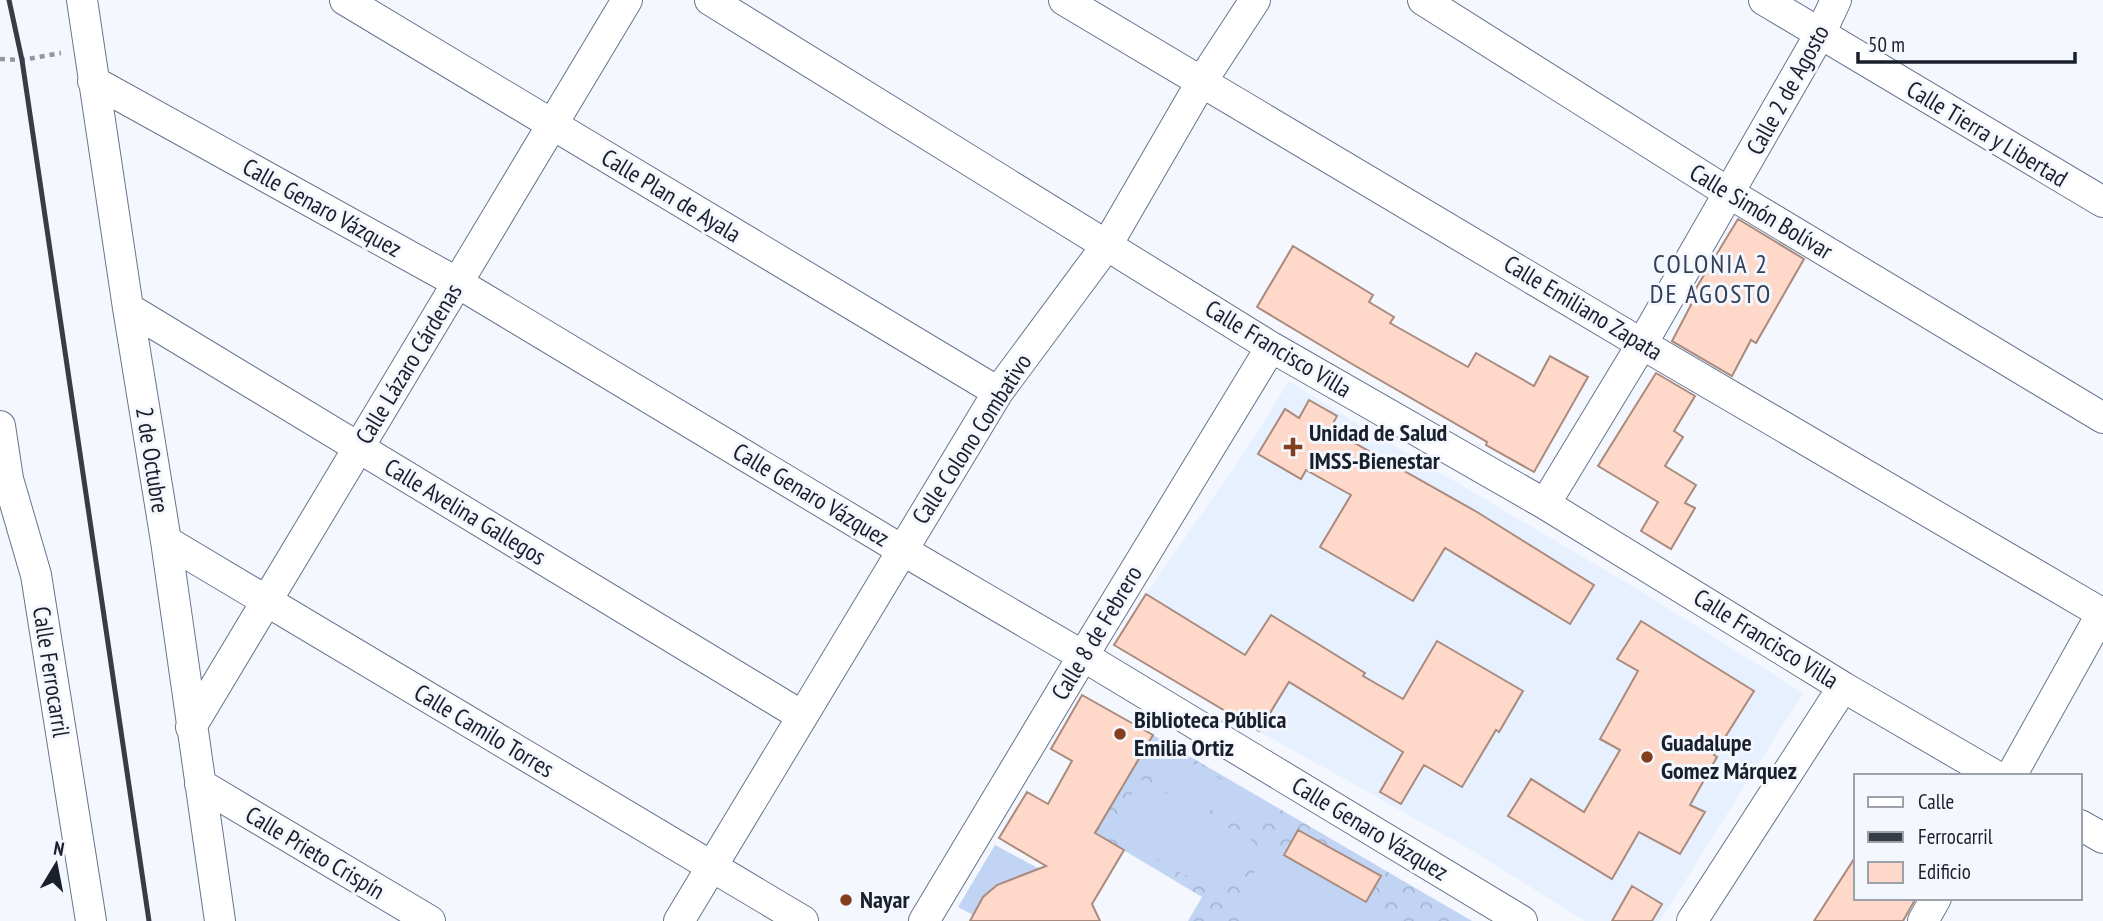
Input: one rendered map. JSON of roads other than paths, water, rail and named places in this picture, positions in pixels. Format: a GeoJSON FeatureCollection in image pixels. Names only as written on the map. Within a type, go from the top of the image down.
{"type":"FeatureCollection","features":[{"type":"Feature","properties":{"kind":"street","name":"2 de Octubre"},"geometry":{"type":"LineString","coordinates":[[82,0],[166,541],[220,921]]}},
{"type":"Feature","properties":{"kind":"street","name":"Calle Plan de Ayala"},"geometry":{"type":"LineString","coordinates":[[345,0],[998,392]]}},
{"type":"Feature","properties":{"kind":"street","name":"Calle Lázaro Cárdenas"},"geometry":{"type":"LineString","coordinates":[[191,727],[627,0]]}},
{"type":"Feature","properties":{"kind":"street","name":"Calle Francisco Villa"},"geometry":{"type":"LineString","coordinates":[[710,0],[1271,347],[1545,504],[1843,687],[1993,774]]}},
{"type":"Feature","properties":{"kind":"street","name":"Calle Emiliano Zapata"},"geometry":{"type":"LineString","coordinates":[[1064,0],[1642,344],[2103,613]]}},
{"type":"Feature","properties":{"kind":"street","name":"Calle Colono Combativo"},"geometry":{"type":"LineString","coordinates":[[679,921],[998,392],[1107,245],[1202,82],[1255,0]]}},
{"type":"Feature","properties":{"kind":"street","name":"Calle Simón Bolívar"},"geometry":{"type":"LineString","coordinates":[[1423,0],[1729,193],[2103,418]]}},
{"type":"Feature","properties":{"kind":"street","name":"Calle Tierra y Libertad"},"geometry":{"type":"LineString","coordinates":[[1764,0],[2103,202]]}},
{"type":"Feature","properties":{"kind":"street","name":"Calle 2 de Agosto"},"geometry":{"type":"LineString","coordinates":[[1545,504],[1642,344],[1820,34],[1836,0]]}},
{"type":"Feature","properties":{"kind":"street","name":"Calle Genaro Vázquez"},"geometry":{"type":"LineString","coordinates":[[93,82],[458,283],[1522,921]]}},
{"type":"Feature","properties":{"kind":"street","name":"Calle Avelina Gallegos"},"geometry":{"type":"LineString","coordinates":[[128,308],[802,716]]}},
{"type":"Feature","properties":{"kind":"street","name":"Calle 8 de Febrero"},"geometry":{"type":"LineString","coordinates":[[924,921],[1271,347]]}},
{"type":"Feature","properties":{"kind":"street","name":"Calle Ferrocarril"},"geometry":{"type":"LineString","coordinates":[[0,426],[4,479],[36,575],[91,921]]}},
{"type":"Feature","properties":{"kind":"street","name":"Calle Camilo Torres"},"geometry":{"type":"LineString","coordinates":[[166,541],[803,921]]}},
{"type":"Feature","properties":{"kind":"street"},"geometry":{"type":"LineString","coordinates":[[2012,774],[2103,613]]}},
{"type":"Feature","properties":{"kind":"street"},"geometry":{"type":"LineString","coordinates":[[1692,921],[1843,687]]}},
{"type":"Feature","properties":{"kind":"street","name":"Calle Prieto Crispín"},"geometry":{"type":"LineString","coordinates":[[200,784],[430,921]]}},
{"type":"Feature","properties":{"kind":"street"},"geometry":{"type":"LineString","coordinates":[[2082,826],[2103,838]]}},
{"type":"Feature","properties":{"kind":"street"},"geometry":{"type":"LineString","coordinates":[[1923,921],[1936,900]]}},
{"type":"Feature","properties":{"kind":"railway"},"geometry":{"type":"LineString","coordinates":[[9,0],[22,60],[149,921]]}},
{"type":"Feature","properties":{"kind":"place","name":"Unidad de Salud IMSS-Bienestar"},"geometry":{"type":"Point","coordinates":[1293,447]}},
{"type":"Feature","properties":{"kind":"place","name":"Biblioteca Pública Emilia Ortiz"},"geometry":{"type":"Point","coordinates":[1120,734]}},
{"type":"Feature","properties":{"kind":"place","name":"Guadalupe Gomez Márquez"},"geometry":{"type":"Point","coordinates":[1647,757]}},
{"type":"Feature","properties":{"kind":"place","name":"Nayar"},"geometry":{"type":"Point","coordinates":[846,900]}},
{"type":"Feature","properties":{"kind":"district","name":"COLONIA 2 DE AGOSTO"},"geometry":{"type":"Point","coordinates":[1711,279]}}]}
